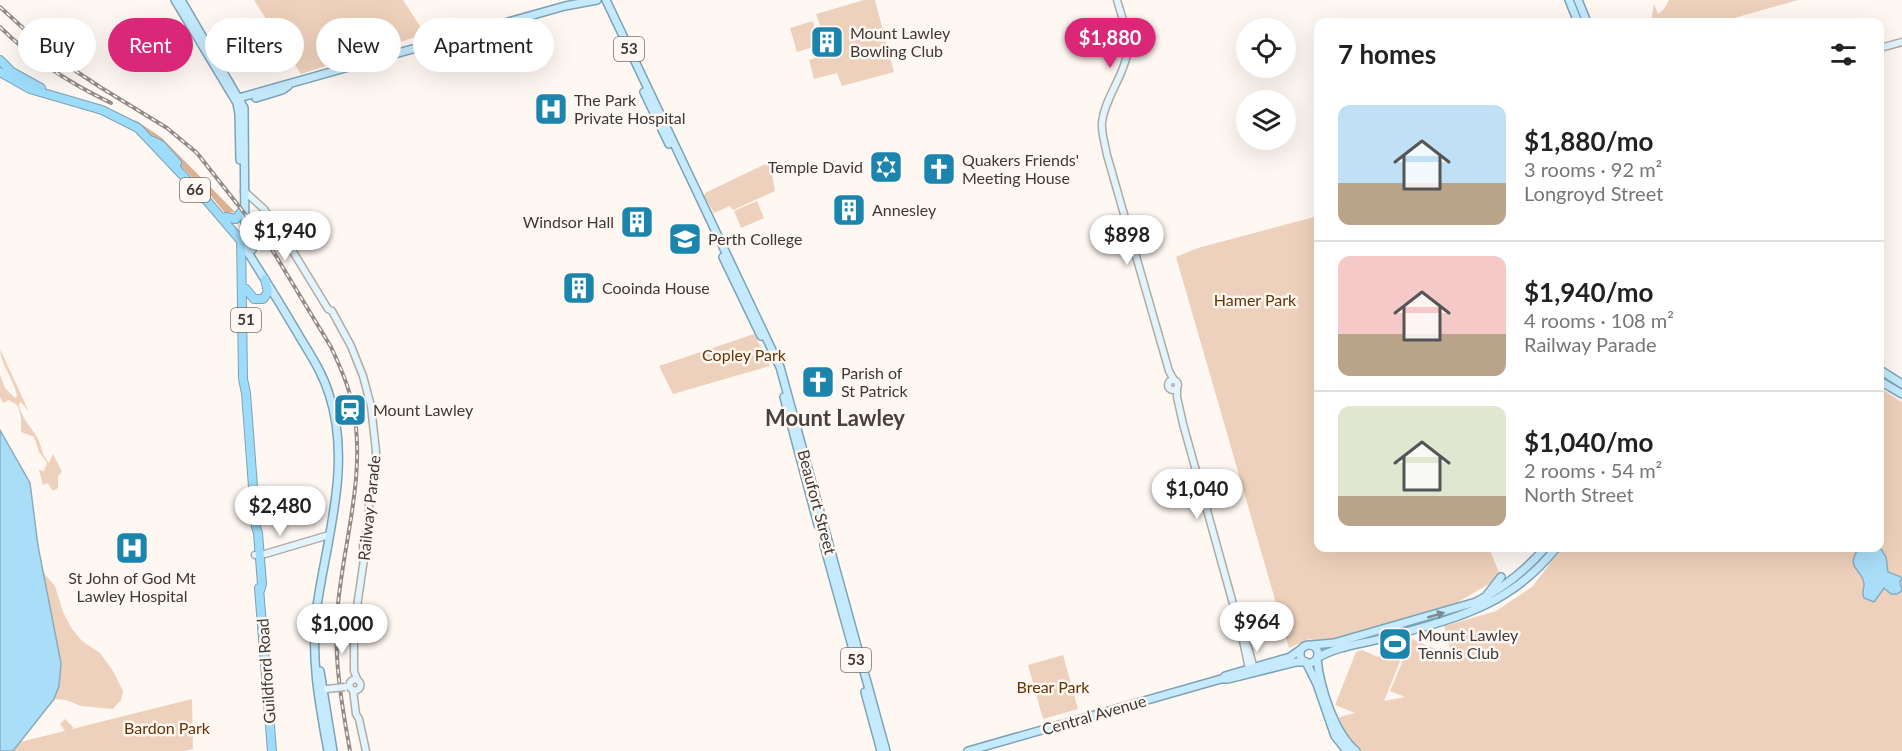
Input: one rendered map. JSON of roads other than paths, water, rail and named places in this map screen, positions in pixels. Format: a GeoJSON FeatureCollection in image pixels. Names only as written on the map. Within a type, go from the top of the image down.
{"type":"FeatureCollection","features":[{"type":"Feature","properties":{"kind":"highway","name":"66"},"geometry":{"type":"LineString","coordinates":[[0,60],[26,81],[61,97]]}},
{"type":"Feature","properties":{"kind":"highway","name":"66"},"geometry":{"type":"LineString","coordinates":[[0,72],[30,89],[113,114],[138,128],[243,241]]}},
{"type":"Feature","properties":{"kind":"highway","name":"66"},"geometry":{"type":"LineString","coordinates":[[149,138],[161,146],[226,217],[243,241]]}},
{"type":"Feature","properties":{"kind":"highway"},"geometry":{"type":"LineString","coordinates":[[226,217],[236,219],[243,209]]}},
{"type":"Feature","properties":{"kind":"highway","name":"Guildford Road"},"geometry":{"type":"LineString","coordinates":[[243,241],[246,289],[246,393],[257,555],[262,584],[260,591],[272,751]]}},
{"type":"Feature","properties":{"kind":"highway","name":"Guildford Road"},"geometry":{"type":"LineString","coordinates":[[243,241],[243,379],[246,393]]}},
{"type":"Feature","properties":{"kind":"highway"},"geometry":{"type":"LineString","coordinates":[[246,289],[254,299],[263,299],[268,292],[265,279]]}},
{"type":"Feature","properties":{"kind":"main road","name":"51"},"geometry":{"type":"LineString","coordinates":[[175,0],[238,101]]}},
{"type":"Feature","properties":{"kind":"main road","name":"51"},"geometry":{"type":"LineString","coordinates":[[181,0],[238,101]]}},
{"type":"Feature","properties":{"kind":"main road"},"geometry":{"type":"LineString","coordinates":[[238,101],[583,1],[599,0]]}},
{"type":"Feature","properties":{"kind":"main road","name":"Beaufort Street"},"geometry":{"type":"LineString","coordinates":[[599,0],[777,370],[881,751]]}},
{"type":"Feature","properties":{"kind":"main road","name":"Beaufort Street"},"geometry":{"type":"LineString","coordinates":[[606,0],[780,367],[886,751]]}},
{"type":"Feature","properties":{"kind":"main road"},"geometry":{"type":"LineString","coordinates":[[1117,0],[1127,42],[1127,55],[1123,70],[1105,110],[1102,132],[1172,381],[1178,384],[1174,389],[1252,670]]}},
{"type":"Feature","properties":{"kind":"main road"},"geometry":{"type":"LineString","coordinates":[[1569,0],[1576,18]]}},
{"type":"Feature","properties":{"kind":"main road"},"geometry":{"type":"LineString","coordinates":[[1578,0],[1585,18]]}},
{"type":"Feature","properties":{"kind":"main road"},"geometry":{"type":"LineString","coordinates":[[1884,47],[1902,42]]}},
{"type":"Feature","properties":{"kind":"main road","name":"Guildford Road"},"geometry":{"type":"LineString","coordinates":[[238,101],[246,114],[243,209]]}},
{"type":"Feature","properties":{"kind":"main road","name":"Guildford Road"},"geometry":{"type":"LineString","coordinates":[[238,101],[243,241]]}},
{"type":"Feature","properties":{"kind":"main road","name":"Railway Parade"},"geometry":{"type":"LineString","coordinates":[[244,191],[261,205],[328,309],[347,345],[366,400],[372,446],[371,478],[365,501],[365,522],[360,544],[351,627],[351,685],[366,751]]}},
{"type":"Feature","properties":{"kind":"main road"},"geometry":{"type":"LineString","coordinates":[[243,209],[250,202],[255,201]]}},
{"type":"Feature","properties":{"kind":"main road"},"geometry":{"type":"LineString","coordinates":[[243,241],[322,374],[330,396],[337,429],[337,472],[320,596],[319,651],[328,751]]}},
{"type":"Feature","properties":{"kind":"main road"},"geometry":{"type":"LineString","coordinates":[[243,241],[305,338],[305,343]]}},
{"type":"Feature","properties":{"kind":"main road"},"geometry":{"type":"LineString","coordinates":[[1884,373],[1902,384]]}},
{"type":"Feature","properties":{"kind":"main road"},"geometry":{"type":"LineString","coordinates":[[1884,383],[1902,394]]}},
{"type":"Feature","properties":{"kind":"main road"},"geometry":{"type":"LineString","coordinates":[[257,555],[329,535]]}},
{"type":"Feature","properties":{"kind":"main road"},"geometry":{"type":"LineString","coordinates":[[1347,751],[1335,736],[1317,684],[1300,655],[1304,647],[1328,645],[1468,606],[1518,576],[1541,552]]}},
{"type":"Feature","properties":{"kind":"main road"},"geometry":{"type":"LineString","coordinates":[[1306,662],[1312,663],[1339,647],[1352,646],[1473,612],[1496,601],[1531,575],[1552,552]]}},
{"type":"Feature","properties":{"kind":"main road"},"geometry":{"type":"LineString","coordinates":[[1483,599],[1502,576],[1518,576]]}},
{"type":"Feature","properties":{"kind":"main road"},"geometry":{"type":"LineString","coordinates":[[1405,624],[1413,630]]}},
{"type":"Feature","properties":{"kind":"main road"},"geometry":{"type":"LineString","coordinates":[[1312,645],[1318,651],[1317,659],[1322,681],[1336,723],[1345,740],[1356,751]]}},
{"type":"Feature","properties":{"kind":"main road","name":"Central Avenue"},"geometry":{"type":"LineString","coordinates":[[968,751],[1221,679],[1228,680],[1290,657],[1304,647]]}},
{"type":"Feature","properties":{"kind":"main road","name":"Central Avenue"},"geometry":{"type":"LineString","coordinates":[[1252,670],[1306,662]]}},
{"type":"Feature","properties":{"kind":"main road"},"geometry":{"type":"LineString","coordinates":[[322,687],[351,685]]}},
{"type":"Feature","properties":{"kind":"main road"},"geometry":{"type":"LineString","coordinates":[[322,687],[333,751]]}},
{"type":"Feature","properties":{"kind":"water"},"geometry":{"type":"Polygon","coordinates":[[[0,430],[30,483],[38,546],[61,663],[59,686],[54,699],[13,751],[0,751],[0,430]]]}},
{"type":"Feature","properties":{"kind":"water"},"geometry":{"type":"Polygon","coordinates":[[[1857,552],[1883,552],[1888,572],[1901,577],[1902,591],[1891,594],[1884,588],[1874,602],[1864,598],[1863,579],[1854,565],[1857,552]]]}},
{"type":"Feature","properties":{"kind":"railway"},"geometry":{"type":"LineString","coordinates":[[0,7],[56,58],[167,128],[197,153],[268,243],[331,347],[349,391],[357,433],[355,485],[336,632],[339,683],[350,751]]}},
{"type":"Feature","properties":{"kind":"railway"},"geometry":{"type":"LineString","coordinates":[[0,27],[52,70],[111,103]]}},
{"type":"Feature","properties":{"kind":"place","name":"Mount Lawley Bowling Club"},"geometry":{"type":"Point","coordinates":[827,42]}},
{"type":"Feature","properties":{"kind":"place","name":"The Park Private Hospital"},"geometry":{"type":"Point","coordinates":[551,109]}},
{"type":"Feature","properties":{"kind":"place","name":"Temple David"},"geometry":{"type":"Point","coordinates":[886,167]}},
{"type":"Feature","properties":{"kind":"place","name":"Quakers Friends' Meeting House"},"geometry":{"type":"Point","coordinates":[939,169]}},
{"type":"Feature","properties":{"kind":"place","name":"Annesley"},"geometry":{"type":"Point","coordinates":[849,210]}},
{"type":"Feature","properties":{"kind":"place","name":"Windsor Hall"},"geometry":{"type":"Point","coordinates":[637,222]}},
{"type":"Feature","properties":{"kind":"place","name":"Perth College"},"geometry":{"type":"Point","coordinates":[685,239]}},
{"type":"Feature","properties":{"kind":"place","name":"Cooinda House"},"geometry":{"type":"Point","coordinates":[579,288]}},
{"type":"Feature","properties":{"kind":"place","name":"Parish of St Patrick"},"geometry":{"type":"Point","coordinates":[818,382]}},
{"type":"Feature","properties":{"kind":"place","name":"Mount Lawley"},"geometry":{"type":"Point","coordinates":[350,410]}},
{"type":"Feature","properties":{"kind":"place","name":"St John of God Mt Lawley Hospital"},"geometry":{"type":"Point","coordinates":[132,548]}},
{"type":"Feature","properties":{"kind":"place","name":"Mount Lawley Tennis Club"},"geometry":{"type":"Point","coordinates":[1395,644]}},
{"type":"Feature","properties":{"kind":"district","name":"Mount Lawley"},"geometry":{"type":"Point","coordinates":[835,418]}},
{"type":"Feature","properties":{"kind":"park label","name":"Hamer Park"},"geometry":{"type":"Point","coordinates":[1255,300]}},
{"type":"Feature","properties":{"kind":"park label","name":"Copley Park"},"geometry":{"type":"Point","coordinates":[744,355]}},
{"type":"Feature","properties":{"kind":"park label","name":"Brear Park"},"geometry":{"type":"Point","coordinates":[1053,687]}},
{"type":"Feature","properties":{"kind":"park label","name":"Bardon Park"},"geometry":{"type":"Point","coordinates":[167,728]}}]}
